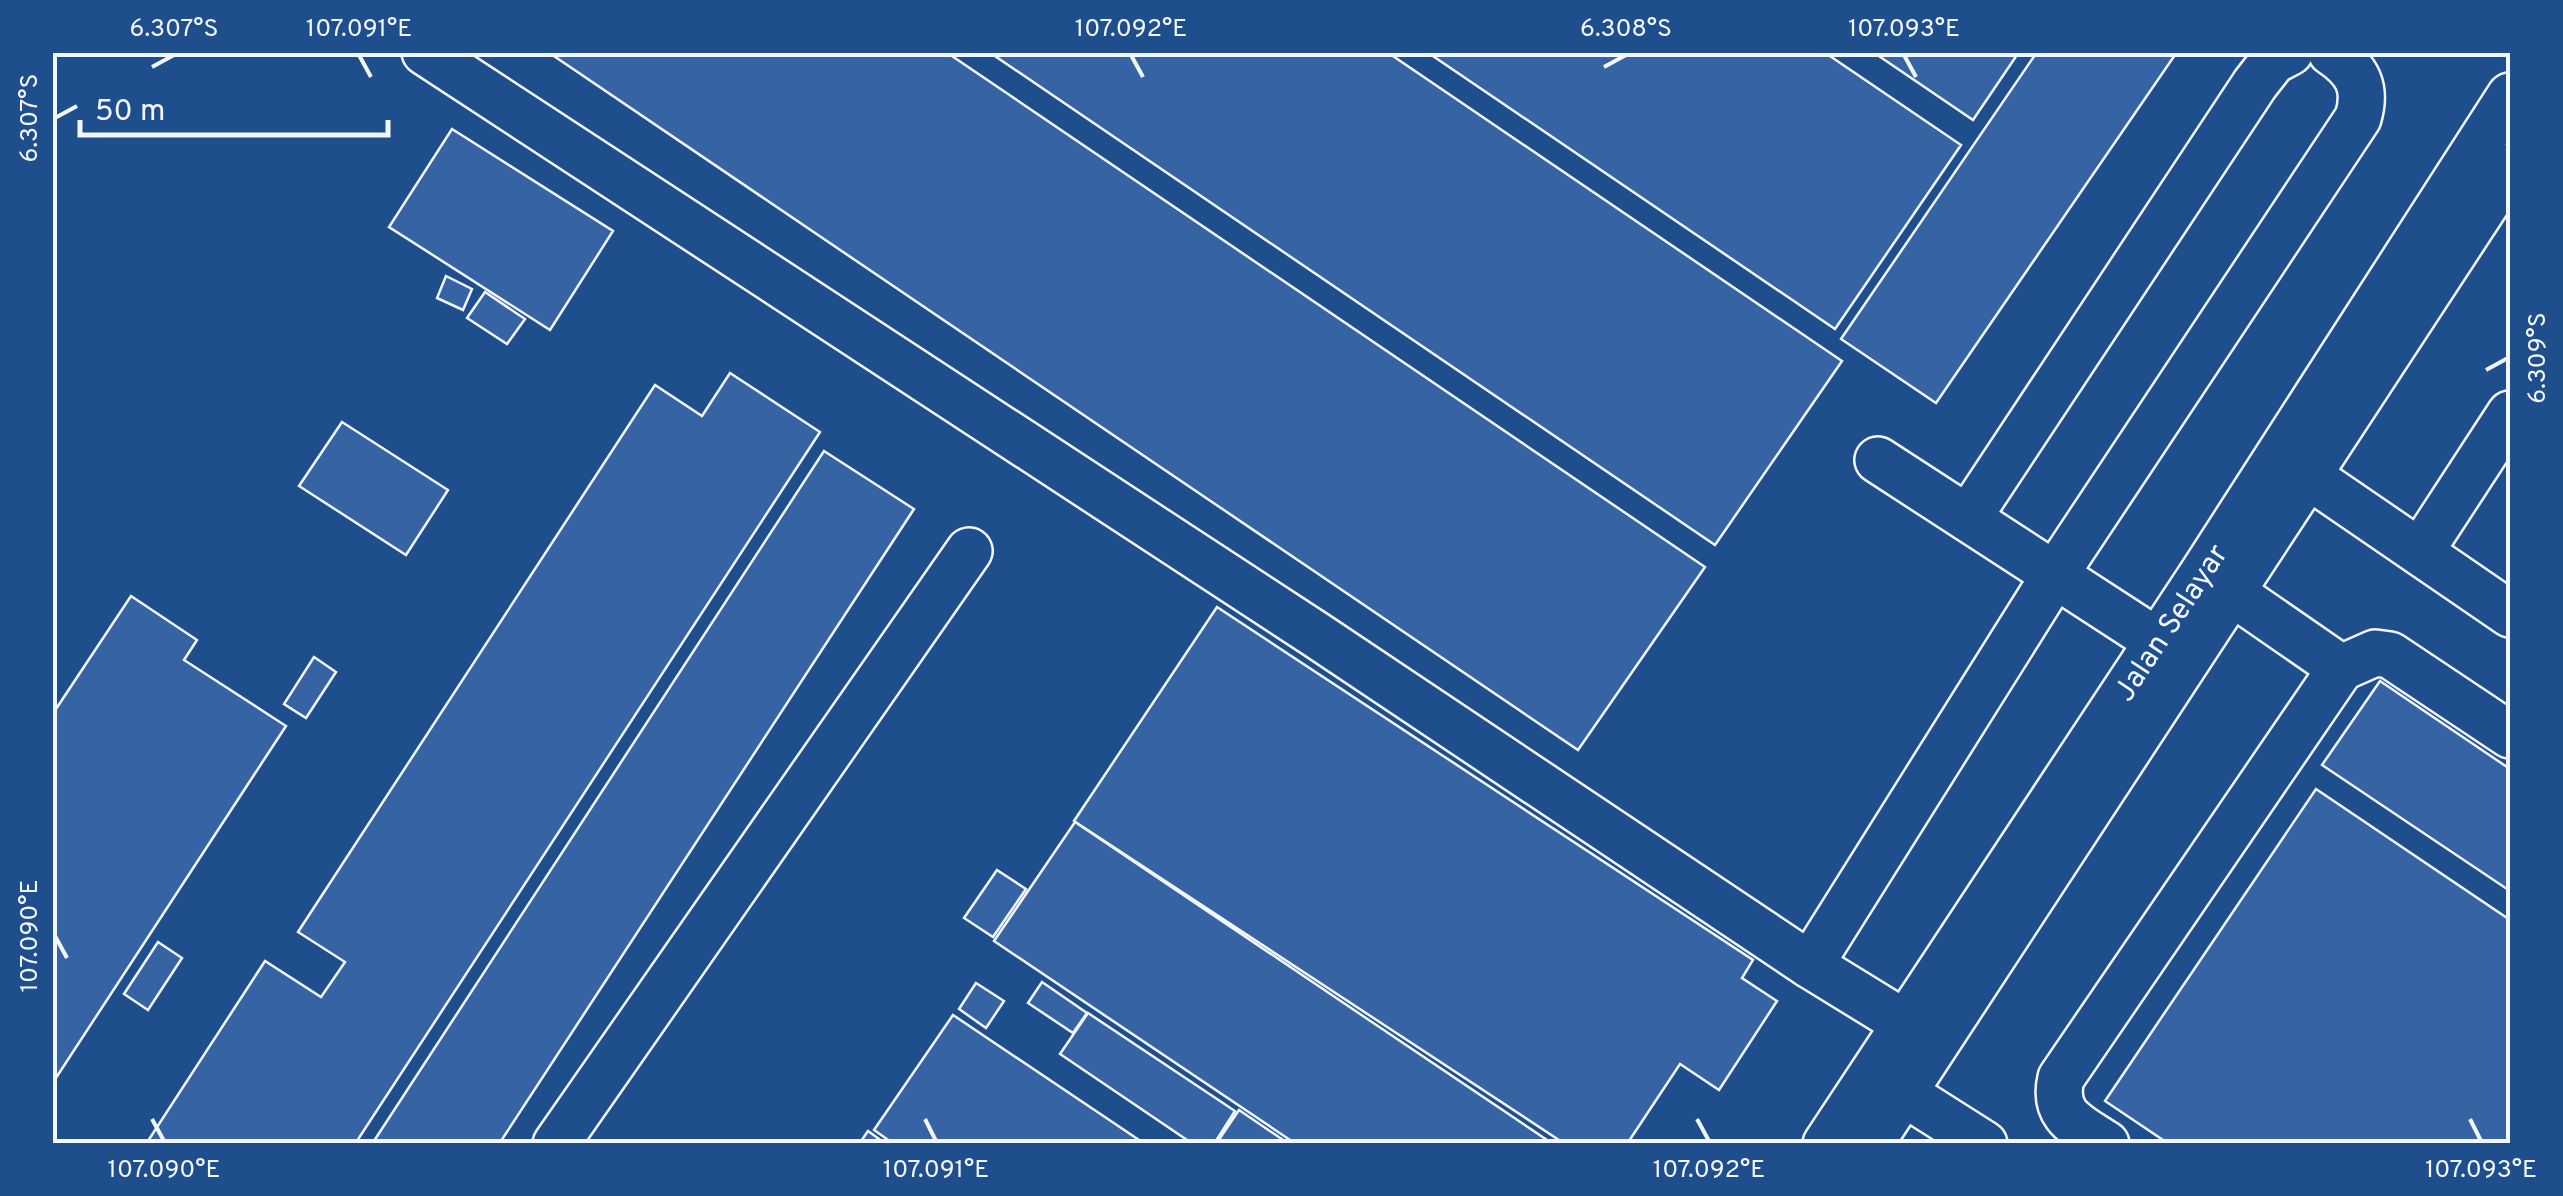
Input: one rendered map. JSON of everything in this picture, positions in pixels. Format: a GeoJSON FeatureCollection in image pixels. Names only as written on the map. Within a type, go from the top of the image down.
{"type":"FeatureCollection","features":[{"type":"Feature","properties":{"kind":"street"},"geometry":{"type":"LineString","coordinates":[[425,52],[1315,634],[1810,965],[1920,1033]]}},
{"type":"Feature","properties":{"kind":"street"},"geometry":{"type":"LineString","coordinates":[[1968,518],[2255,84],[2274,61],[2290,52]]}},
{"type":"Feature","properties":{"kind":"street"},"geometry":{"type":"LineString","coordinates":[[1810,965],[2056,573],[2358,118],[2364,98],[2358,76],[2331,52]]}},
{"type":"Feature","properties":{"kind":"street","name":"Jalan Selayar"},"geometry":{"type":"LineString","coordinates":[[1826,1144],[1888,1083],[2217,582],[2293,465],[2510,96]]}},
{"type":"Feature","properties":{"kind":"street","name":"Jalan Selayar"},"geometry":{"type":"LineString","coordinates":[[2293,465],[2510,167]]}},
{"type":"Feature","properties":{"kind":"street"},"geometry":{"type":"LineString","coordinates":[[2420,552],[2510,414]]}},
{"type":"Feature","properties":{"kind":"street"},"geometry":{"type":"LineString","coordinates":[[1878,460],[2172,650]]}},
{"type":"Feature","properties":{"kind":"street"},"geometry":{"type":"LineString","coordinates":[[2293,465],[2510,614]]}},
{"type":"Feature","properties":{"kind":"street"},"geometry":{"type":"LineString","coordinates":[[556,1144],[969,551]]}},
{"type":"Feature","properties":{"kind":"street"},"geometry":{"type":"LineString","coordinates":[[2217,582],[2341,668]]}},
{"type":"Feature","properties":{"kind":"street"},"geometry":{"type":"LineString","coordinates":[[2106,1144],[2063,1115],[2058,1102],[2061,1078],[2341,668],[2375,652],[2390,655],[2510,736]]}},
{"type":"Feature","properties":{"kind":"street"},"geometry":{"type":"LineString","coordinates":[[1888,1083],[1974,1141]]}},
{"type":"Feature","properties":{"kind":"street","name":"Jalan Selayar"},"geometry":{"type":"LineString","coordinates":[[1870,1144],[1888,1083]]}},
{"type":"Feature","properties":{"kind":"building"},"geometry":{"type":"Polygon","coordinates":[[[548,52],[946,52],[1705,567],[1578,750],[548,52]]]}},
{"type":"Feature","properties":{"kind":"building"},"geometry":{"type":"Polygon","coordinates":[[[989,52],[1387,52],[1842,361],[1715,545],[989,52]]]}},
{"type":"Feature","properties":{"kind":"building"},"geometry":{"type":"Polygon","coordinates":[[[1427,52],[1824,52],[1961,145],[1835,329],[1427,52]]]}},
{"type":"Feature","properties":{"kind":"building"},"geometry":{"type":"Polygon","coordinates":[[[1873,52],[2019,52],[1973,120],[1873,52]]]}},
{"type":"Feature","properties":{"kind":"building"},"geometry":{"type":"Polygon","coordinates":[[[2037,52],[2177,52],[1936,403],[1841,339],[2037,52]]]}},
{"type":"Feature","properties":{"kind":"building"},"geometry":{"type":"Polygon","coordinates":[[[452,129],[613,231],[550,330],[389,227],[452,129]]]}},
{"type":"Feature","properties":{"kind":"building"},"geometry":{"type":"Polygon","coordinates":[[[446,276],[472,289],[463,310],[437,298],[446,276]]]}},
{"type":"Feature","properties":{"kind":"building"},"geometry":{"type":"Polygon","coordinates":[[[485,292],[525,319],[507,344],[467,318],[485,292]]]}},
{"type":"Feature","properties":{"kind":"building"},"geometry":{"type":"Polygon","coordinates":[[[730,373],[820,432],[355,1144],[146,1144],[265,961],[321,997],[345,962],[298,932],[655,385],[702,416],[730,373]]]}},
{"type":"Feature","properties":{"kind":"building"},"geometry":{"type":"Polygon","coordinates":[[[342,422],[448,490],[406,555],[299,486],[342,422]]]}},
{"type":"Feature","properties":{"kind":"building"},"geometry":{"type":"Polygon","coordinates":[[[824,451],[914,509],[499,1144],[372,1144],[824,451]]]}},
{"type":"Feature","properties":{"kind":"building"},"geometry":{"type":"Polygon","coordinates":[[[131,596],[197,640],[184,660],[286,726],[52,1084],[52,715],[131,596]]]}},
{"type":"Feature","properties":{"kind":"building"},"geometry":{"type":"Polygon","coordinates":[[[1217,607],[1753,960],[1742,978],[1777,1001],[1719,1090],[1680,1064],[1627,1144],[1565,1144],[1074,821],[1217,607]]]}},
{"type":"Feature","properties":{"kind":"building"},"geometry":{"type":"Polygon","coordinates":[[[314,657],[336,672],[306,718],[284,704],[314,657]]]}},
{"type":"Feature","properties":{"kind":"building"},"geometry":{"type":"Polygon","coordinates":[[[2380,681],[2510,769],[2510,891],[2322,765],[2380,681]]]}},
{"type":"Feature","properties":{"kind":"building"},"geometry":{"type":"Polygon","coordinates":[[[2316,789],[2510,920],[2510,1144],[2169,1144],[2105,1101],[2316,789]]]}},
{"type":"Feature","properties":{"kind":"building"},"geometry":{"type":"Polygon","coordinates":[[[1075,822],[1553,1144],[1296,1144],[994,941],[1075,822]]]}},
{"type":"Feature","properties":{"kind":"building"},"geometry":{"type":"Polygon","coordinates":[[[997,870],[1026,889],[993,937],[964,918],[997,870]]]}},
{"type":"Feature","properties":{"kind":"building"},"geometry":{"type":"Polygon","coordinates":[[[158,942],[182,958],[148,1010],[124,994],[158,942]]]}},
{"type":"Feature","properties":{"kind":"building"},"geometry":{"type":"Polygon","coordinates":[[[1042,982],[1087,1013],[1073,1033],[1028,1003],[1042,982]]]}},
{"type":"Feature","properties":{"kind":"building"},"geometry":{"type":"Polygon","coordinates":[[[976,983],[1004,1001],[986,1028],[959,1009],[976,983]]]}},
{"type":"Feature","properties":{"kind":"building"},"geometry":{"type":"Polygon","coordinates":[[[1088,1013],[1235,1111],[1214,1144],[1193,1144],[1060,1054],[1088,1013]]]}},
{"type":"Feature","properties":{"kind":"building"},"geometry":{"type":"Polygon","coordinates":[[[953,1015],[1145,1144],[894,1144],[874,1130],[953,1015]]]}},
{"type":"Feature","properties":{"kind":"building"},"geometry":{"type":"Polygon","coordinates":[[[1239,1110],[1289,1144],[1216,1144],[1239,1110]]]}},
{"type":"Feature","properties":{"kind":"building"},"geometry":{"type":"Polygon","coordinates":[[[868,1131],[886,1144],[859,1144],[868,1131]]]}}]}
